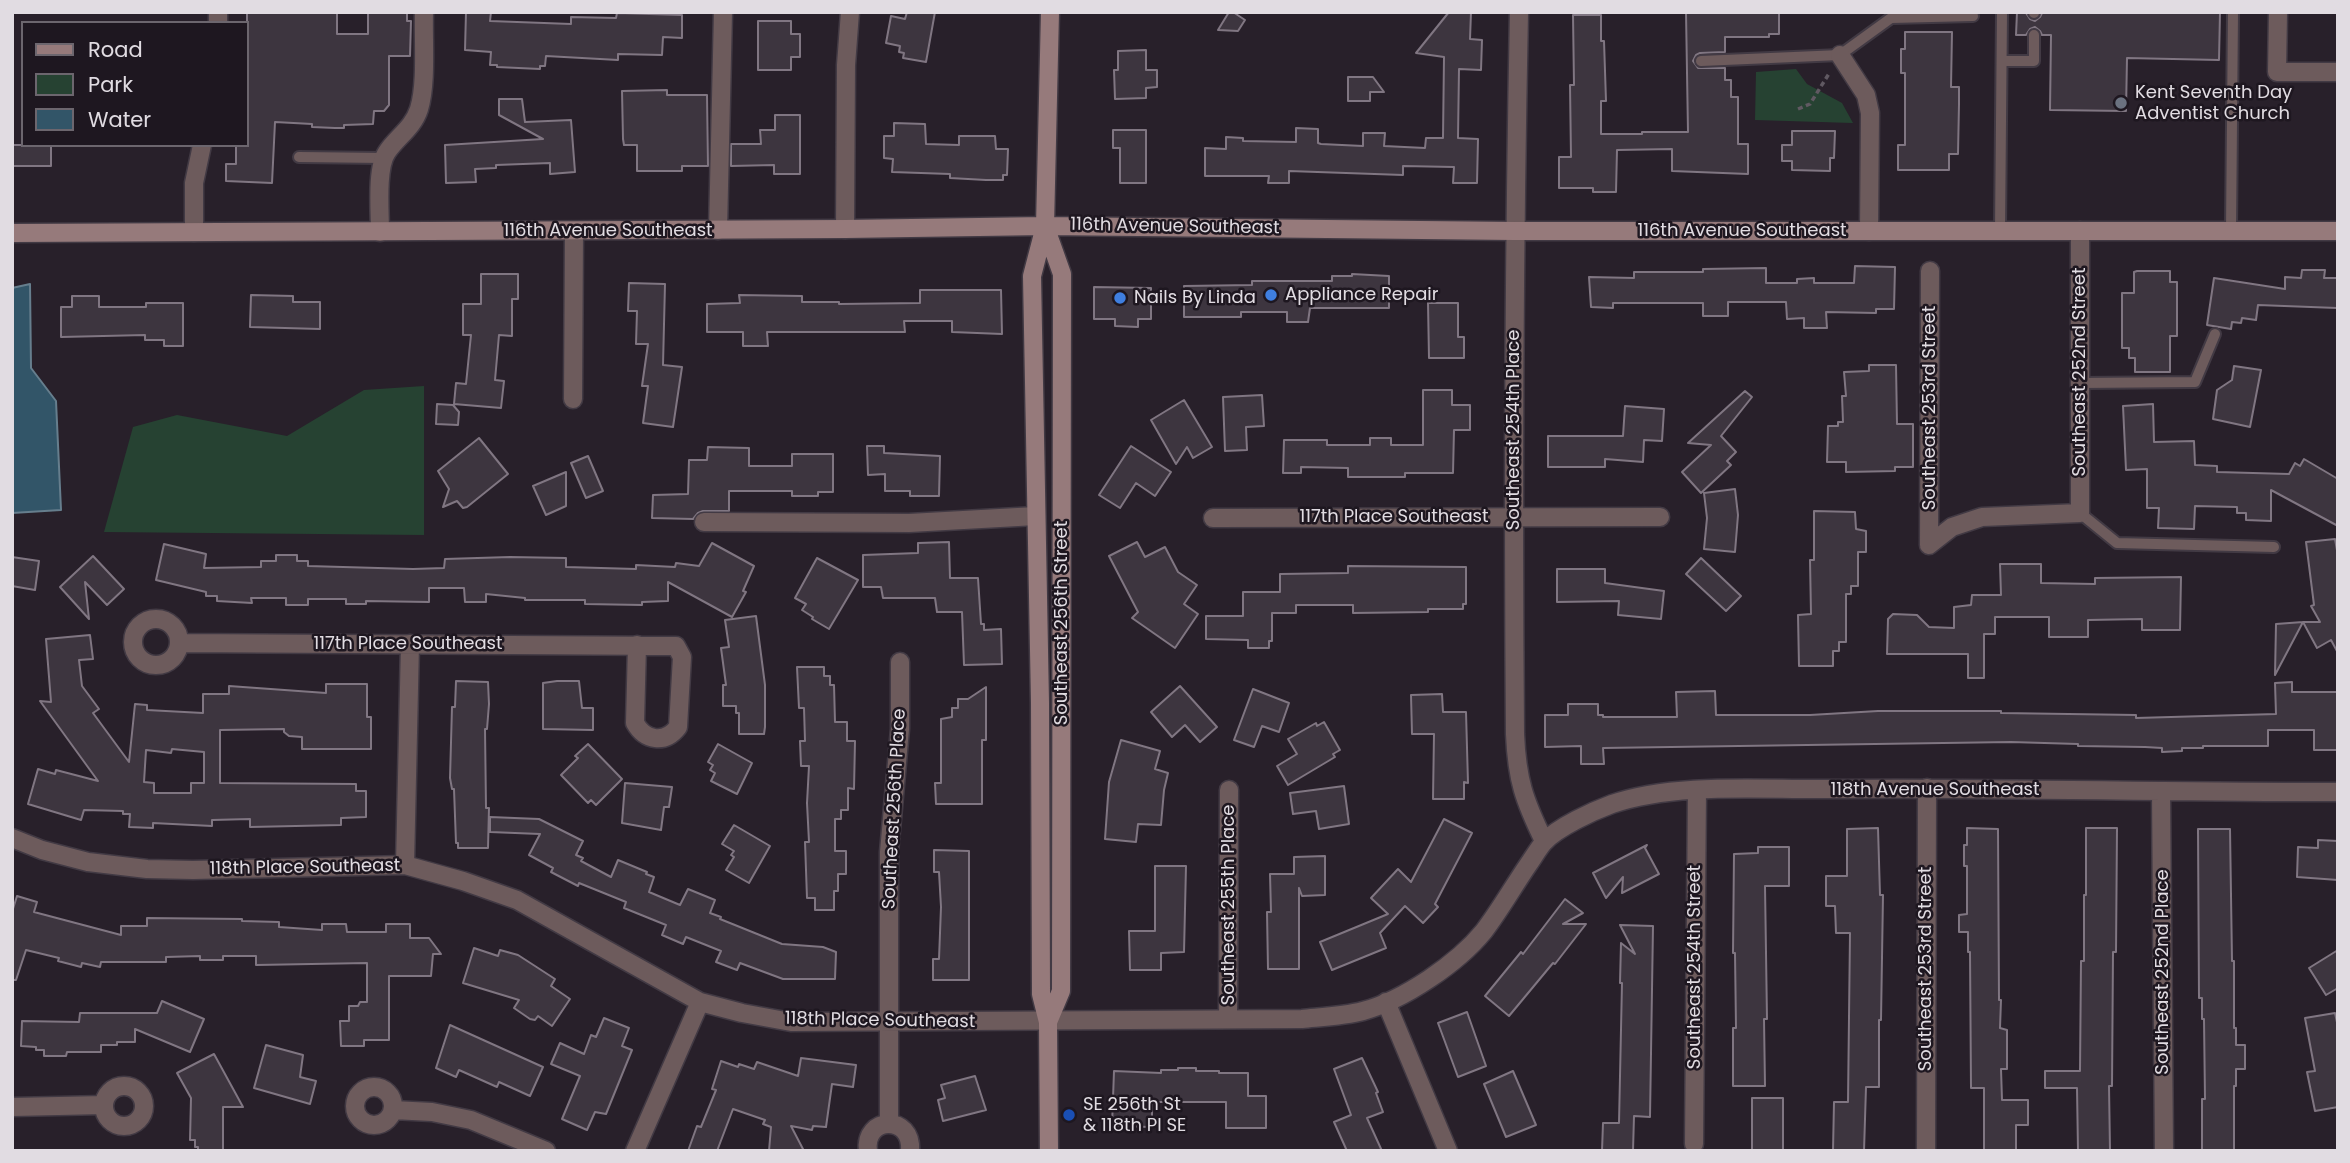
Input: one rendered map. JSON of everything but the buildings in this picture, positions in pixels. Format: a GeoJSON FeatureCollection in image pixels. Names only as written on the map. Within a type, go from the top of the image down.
{"type":"FeatureCollection","features":[{"type":"Feature","properties":{"kind":"main road","name":"Southeast 256th Street"},"geometry":{"type":"LineString","coordinates":[[1049,1151],[1048,1022],[1041,994],[1040,703],[1032,276],[1045,226],[1050,12]]}},
{"type":"Feature","properties":{"kind":"main road","name":"116th Avenue Southeast"},"geometry":{"type":"LineString","coordinates":[[12,233],[1045,226],[1515,231],[2338,231]]}},
{"type":"Feature","properties":{"kind":"main road","name":"Southeast 256th Street"},"geometry":{"type":"LineString","coordinates":[[1045,226],[1062,274],[1061,991],[1048,1022]]}},
{"type":"Feature","properties":{"kind":"street"},"geometry":{"type":"LineString","coordinates":[[380,232],[381,171],[385,153],[407,130],[418,112],[422,96],[424,12]]}},
{"type":"Feature","properties":{"kind":"street"},"geometry":{"type":"LineString","coordinates":[[718,230],[723,12]]}},
{"type":"Feature","properties":{"kind":"street"},"geometry":{"type":"LineString","coordinates":[[845,229],[849,12]]}},
{"type":"Feature","properties":{"kind":"street","name":"Southeast 254th Place"},"geometry":{"type":"LineString","coordinates":[[1519,12],[1513,517],[1516,766],[1529,811],[1544,841]]}},
{"type":"Feature","properties":{"kind":"street"},"geometry":{"type":"LineString","coordinates":[[2278,12],[2277,72],[2338,72]]}},
{"type":"Feature","properties":{"kind":"street"},"geometry":{"type":"LineString","coordinates":[[1840,55],[1866,95],[1870,113],[1869,231]]}},
{"type":"Feature","properties":{"kind":"street"},"geometry":{"type":"LineString","coordinates":[[194,232],[194,183],[202,147]]}},
{"type":"Feature","properties":{"kind":"street"},"geometry":{"type":"LineString","coordinates":[[573,399],[574,231]]}},
{"type":"Feature","properties":{"kind":"street","name":"Southeast 252nd Street"},"geometry":{"type":"LineString","coordinates":[[2080,231],[2080,513]]}},
{"type":"Feature","properties":{"kind":"street","name":"Southeast 253rd Street"},"geometry":{"type":"LineString","coordinates":[[1930,271],[1929,545],[1952,527],[1982,517],[2080,513]]}},
{"type":"Feature","properties":{"kind":"street"},"geometry":{"type":"LineString","coordinates":[[704,522],[909,523],[1036,516]]}},
{"type":"Feature","properties":{"kind":"street","name":"117th Place Southeast"},"geometry":{"type":"LineString","coordinates":[[1213,518],[1660,517]]}},
{"type":"Feature","properties":{"kind":"street","name":"117th Place Southeast"},"geometry":{"type":"LineString","coordinates":[[179,643],[637,645],[676,646],[682,657],[678,727],[665,737],[650,737],[640,731],[635,723],[637,645]]}},
{"type":"Feature","properties":{"kind":"street"},"geometry":{"type":"LineString","coordinates":[[405,865],[410,644]]}},
{"type":"Feature","properties":{"kind":"street","name":"Southeast 256th Place"},"geometry":{"type":"LineString","coordinates":[[889,1124],[889,852],[900,729],[900,663]]}},
{"type":"Feature","properties":{"kind":"street","name":"Southeast 253rd Street"},"geometry":{"type":"LineString","coordinates":[[1926,1151],[1927,788]]}},
{"type":"Feature","properties":{"kind":"street","name":"118th Avenue Southeast"},"geometry":{"type":"LineString","coordinates":[[1544,841],[1581,817],[1611,804],[1639,796],[1697,790],[1927,788],[2161,793],[2338,792]]}},
{"type":"Feature","properties":{"kind":"street","name":"Southeast 255th Place"},"geometry":{"type":"LineString","coordinates":[[1228,1019],[1229,790]]}},
{"type":"Feature","properties":{"kind":"street","name":"Southeast 254th Street"},"geometry":{"type":"LineString","coordinates":[[1694,1144],[1697,790]]}},
{"type":"Feature","properties":{"kind":"street","name":"Southeast 252nd Place"},"geometry":{"type":"LineString","coordinates":[[2161,793],[2164,1151]]}},
{"type":"Feature","properties":{"kind":"street","name":"118th Place Southeast"},"geometry":{"type":"LineString","coordinates":[[12,838],[42,850],[88,862],[148,869],[405,865],[517,900],[699,1002],[791,1022],[890,1023],[1302,1019],[1365,1011],[1438,974],[1469,948],[1486,928],[1544,841]]}},
{"type":"Feature","properties":{"kind":"street"},"geometry":{"type":"LineString","coordinates":[[635,1151],[699,1002]]}},
{"type":"Feature","properties":{"kind":"street"},"geometry":{"type":"LineString","coordinates":[[1386,1002],[1448,1151]]}},
{"type":"Feature","properties":{"kind":"street"},"geometry":{"type":"LineString","coordinates":[[12,1107],[104,1105]]}},
{"type":"Feature","properties":{"kind":"street"},"geometry":{"type":"LineString","coordinates":[[393,1110],[432,1112],[471,1120],[546,1151]]}},
{"type":"Feature","properties":{"kind":"street"},"geometry":{"type":"LineString","coordinates":[[868,1151],[871,1133],[876,1128],[889,1124],[903,1129],[908,1135],[911,1142],[910,1151]]}},
{"type":"Feature","properties":{"kind":"lane"},"geometry":{"type":"LineString","coordinates":[[2000,231],[2002,12]]}},
{"type":"Feature","properties":{"kind":"lane"},"geometry":{"type":"LineString","coordinates":[[2231,231],[2233,12]]}},
{"type":"Feature","properties":{"kind":"lane"},"geometry":{"type":"LineString","coordinates":[[1701,61],[1840,55],[1891,18],[1973,16]]}},
{"type":"Feature","properties":{"kind":"lane"},"geometry":{"type":"LineString","coordinates":[[2002,61],[2034,61],[2034,35]]}},
{"type":"Feature","properties":{"kind":"lane"},"geometry":{"type":"LineString","coordinates":[[299,157],[384,158]]}},
{"type":"Feature","properties":{"kind":"lane"},"geometry":{"type":"LineString","coordinates":[[2080,383],[2195,382],[2215,334]]}},
{"type":"Feature","properties":{"kind":"lane"},"geometry":{"type":"LineString","coordinates":[[2080,513],[2117,543],[2274,547]]}},
{"type":"Feature","properties":{"kind":"path"},"geometry":{"type":"LineString","coordinates":[[1798,109],[1810,104],[1840,55]]}},
{"type":"Feature","properties":{"kind":"green space"},"geometry":{"type":"Polygon","coordinates":[[[1796,69],[1807,84],[1842,103],[1853,123],[1755,120],[1756,72],[1796,69]]]}},
{"type":"Feature","properties":{"kind":"green space"},"geometry":{"type":"Polygon","coordinates":[[[424,386],[424,535],[104,532],[133,427],[177,415],[287,436],[364,390],[424,386]]]}},
{"type":"Feature","properties":{"kind":"water"},"geometry":{"type":"Polygon","coordinates":[[[30,284],[31,368],[56,401],[61,510],[12,513],[12,288],[30,284]]]}},
{"type":"Feature","properties":{"kind":"place","name":"Kent Seventh Day Adventist Church"},"geometry":{"type":"Point","coordinates":[2121,103]}},
{"type":"Feature","properties":{"kind":"place","name":"Appliance Repair"},"geometry":{"type":"Point","coordinates":[1271,295]}},
{"type":"Feature","properties":{"kind":"place","name":"Nails By Linda"},"geometry":{"type":"Point","coordinates":[1120,298]}},
{"type":"Feature","properties":{"kind":"place","name":"SE 256th St & 118th Pl SE"},"geometry":{"type":"Point","coordinates":[1069,1115]}}]}
